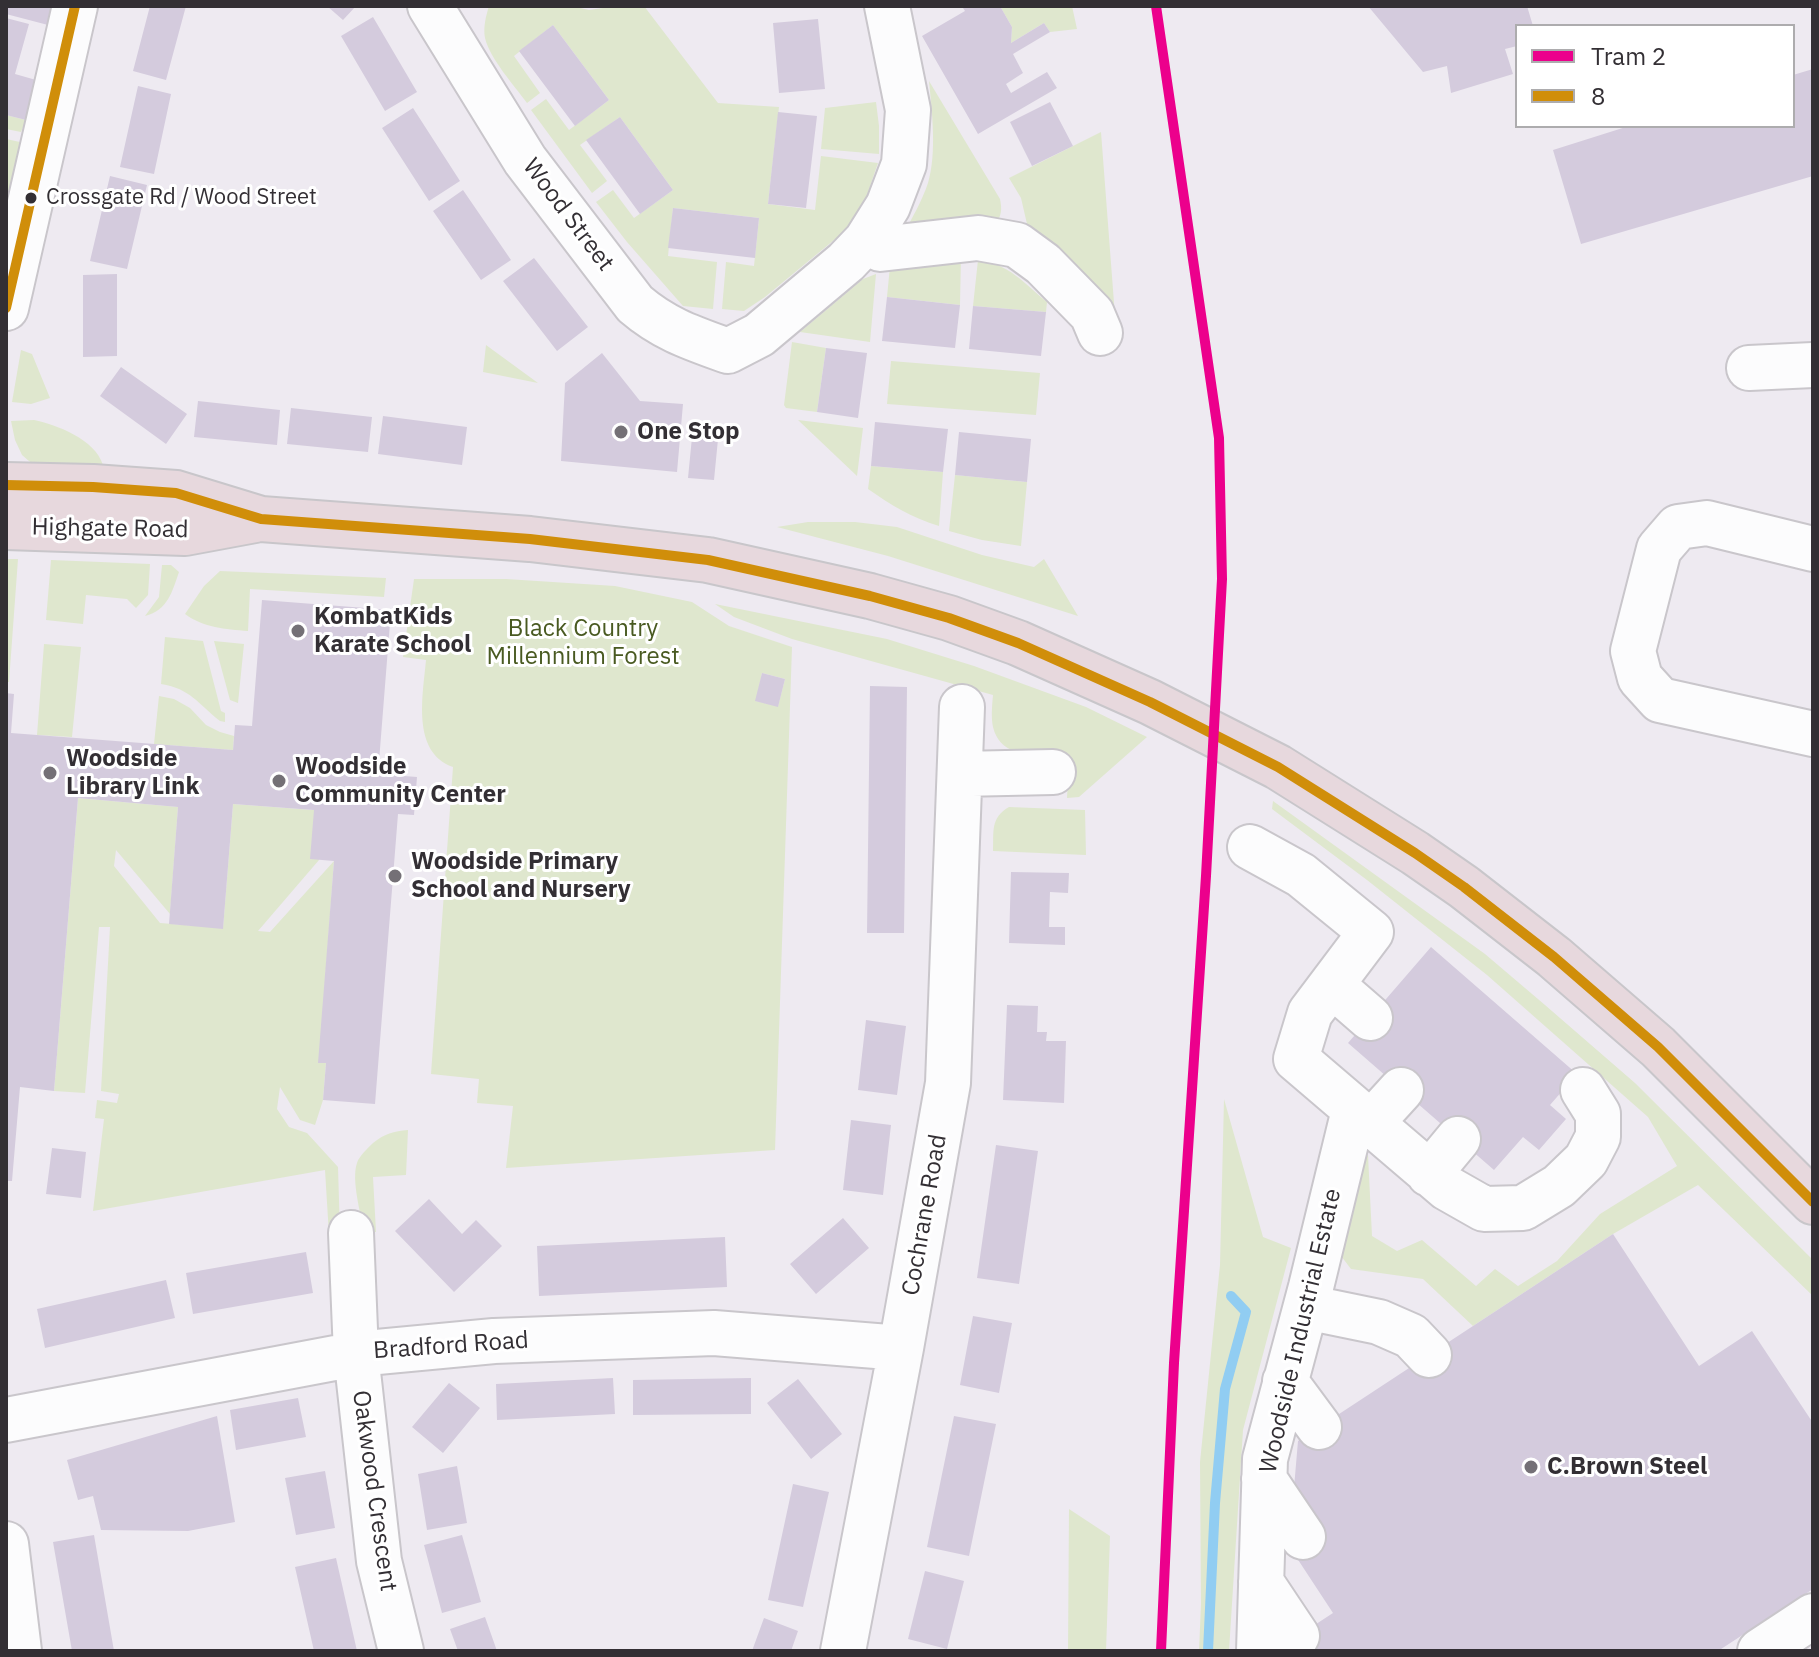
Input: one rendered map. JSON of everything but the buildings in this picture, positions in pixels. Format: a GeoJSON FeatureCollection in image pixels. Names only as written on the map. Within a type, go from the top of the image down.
{"type":"FeatureCollection","features":[{"type":"Feature","properties":{"kind":"highway"},"geometry":{"type":"LineString","coordinates":[[6,485],[102,487],[176,493],[261,519],[544,540],[668,555],[752,569],[870,596],[949,618],[1018,643],[1150,702],[1278,767],[1464,887],[1554,957],[1658,1047],[1813,1202]]}},
{"type":"Feature","properties":{"kind":"highway","name":"Highgate Road"},"geometry":{"type":"LineString","coordinates":[[6,527],[185,533],[261,519]]}},
{"type":"Feature","properties":{"kind":"street"},"geometry":{"type":"LineString","coordinates":[[7,301],[75,6]]}},
{"type":"Feature","properties":{"kind":"street"},"geometry":{"type":"LineString","coordinates":[[887,6],[908,110],[905,160],[888,206],[866,241],[880,249],[978,238],[1017,245],[1043,264],[1092,314],[1100,333]]}},
{"type":"Feature","properties":{"kind":"street","name":"Wood Street"},"geometry":{"type":"LineString","coordinates":[[434,8],[525,160],[635,304],[653,319],[728,351],[759,335],[846,262],[866,241]]}},
{"type":"Feature","properties":{"kind":"street"},"geometry":{"type":"LineString","coordinates":[[1749,368],[1813,365]]}},
{"type":"Feature","properties":{"kind":"street"},"geometry":{"type":"LineString","coordinates":[[1813,549],[1707,523],[1678,527],[1659,549],[1633,651],[1640,678],[1660,700],[1813,734]]}},
{"type":"Feature","properties":{"kind":"street","name":"Cochrane Road"},"geometry":{"type":"LineString","coordinates":[[843,1651],[948,1083],[962,707]]}},
{"type":"Feature","properties":{"kind":"street"},"geometry":{"type":"LineString","coordinates":[[960,774],[1053,772]]}},
{"type":"Feature","properties":{"kind":"street"},"geometry":{"type":"LineString","coordinates":[[1250,847],[1301,875],[1371,932],[1310,1013],[1296,1059],[1447,1188],[1484,1209],[1523,1208],[1559,1186],[1586,1160],[1598,1137],[1598,1114],[1583,1090]]}},
{"type":"Feature","properties":{"kind":"street"},"geometry":{"type":"LineString","coordinates":[[1332,985],[1370,1018]]}},
{"type":"Feature","properties":{"kind":"street"},"geometry":{"type":"LineString","coordinates":[[1362,1117],[1401,1090]]}},
{"type":"Feature","properties":{"kind":"street","name":"Woodside Industrial Estate"},"geometry":{"type":"LineString","coordinates":[[1278,1644],[1261,1582],[1265,1459],[1362,1117]]}},
{"type":"Feature","properties":{"kind":"street"},"geometry":{"type":"LineString","coordinates":[[1429,1174],[1458,1139]]}},
{"type":"Feature","properties":{"kind":"street","name":"Oakwood Crescent"},"geometry":{"type":"LineString","coordinates":[[351,1233],[356,1354],[379,1561],[401,1651]]}},
{"type":"Feature","properties":{"kind":"street"},"geometry":{"type":"LineString","coordinates":[[1306,1307],[1379,1322],[1411,1336],[1429,1355]]}},
{"type":"Feature","properties":{"kind":"street","name":"Bradford Road"},"geometry":{"type":"LineString","coordinates":[[6,1420],[356,1354],[494,1341],[714,1333],[901,1348]]}},
{"type":"Feature","properties":{"kind":"street"},"geometry":{"type":"LineString","coordinates":[[1285,1381],[1319,1427]]}},
{"type":"Feature","properties":{"kind":"street"},"geometry":{"type":"LineString","coordinates":[[1264,1479],[1303,1537]]}},
{"type":"Feature","properties":{"kind":"street"},"geometry":{"type":"LineString","coordinates":[[6,1544],[19,1651]]}},
{"type":"Feature","properties":{"kind":"street"},"geometry":{"type":"LineString","coordinates":[[1760,1651],[1813,1616]]}},
{"type":"Feature","properties":{"kind":"street"},"geometry":{"type":"LineString","coordinates":[[1788,1651],[1813,1634]]}},
{"type":"Feature","properties":{"kind":"green space"},"geometry":{"type":"Polygon","coordinates":[[[489,6],[572,6],[589,10],[644,6],[718,103],[779,107],[768,204],[815,210],[821,156],[878,163],[865,201],[845,231],[744,311],[722,309],[726,262],[754,266],[759,218],[673,208],[668,256],[717,262],[713,309],[683,306],[596,202],[613,190],[634,218],[673,190],[620,117],[580,145],[607,181],[592,193],[531,110],[546,99],[569,130],[609,100],[553,25],[514,56],[540,93],[527,103],[488,46],[484,30],[489,6]]]}},
{"type":"Feature","properties":{"kind":"green space"},"geometry":{"type":"Polygon","coordinates":[[[1000,6],[1072,6],[1077,29],[1050,32],[1044,23],[1011,43],[1012,27],[1000,6]]]}},
{"type":"Feature","properties":{"kind":"green space"},"geometry":{"type":"Polygon","coordinates":[[[929,81],[1000,199],[1001,212],[995,224],[903,235],[923,196],[931,171],[933,132],[929,81]]]}},
{"type":"Feature","properties":{"kind":"green space"},"geometry":{"type":"Polygon","coordinates":[[[876,102],[879,154],[821,149],[825,108],[876,102]]]}},
{"type":"Feature","properties":{"kind":"green space"},"geometry":{"type":"Polygon","coordinates":[[[6,115],[26,120],[21,132],[6,129],[6,115]]]}},
{"type":"Feature","properties":{"kind":"green space"},"geometry":{"type":"Polygon","coordinates":[[[1101,132],[1116,329],[1030,237],[1021,198],[1009,178],[1101,132]]]}},
{"type":"Feature","properties":{"kind":"green space"},"geometry":{"type":"Polygon","coordinates":[[[6,139],[20,142],[6,203],[6,139]]]}},
{"type":"Feature","properties":{"kind":"green space"},"geometry":{"type":"Polygon","coordinates":[[[961,256],[960,305],[887,297],[890,266],[961,256]]]}},
{"type":"Feature","properties":{"kind":"green space"},"geometry":{"type":"Polygon","coordinates":[[[978,260],[1016,275],[1047,302],[1046,312],[973,306],[978,260]]]}},
{"type":"Feature","properties":{"kind":"green space"},"geometry":{"type":"Polygon","coordinates":[[[876,274],[870,342],[800,332],[863,279],[876,274]]]}},
{"type":"Feature","properties":{"kind":"green space"},"geometry":{"type":"Polygon","coordinates":[[[792,342],[826,348],[817,412],[786,408],[784,405],[792,342]]]}},
{"type":"Feature","properties":{"kind":"green space"},"geometry":{"type":"Polygon","coordinates":[[[486,345],[538,383],[483,372],[486,345]]]}},
{"type":"Feature","properties":{"kind":"green space"},"geometry":{"type":"Polygon","coordinates":[[[21,350],[32,354],[50,398],[31,404],[12,402],[21,350]]]}},
{"type":"Feature","properties":{"kind":"green space"},"geometry":{"type":"Polygon","coordinates":[[[891,361],[1040,373],[1036,415],[887,404],[891,361]]]}},
{"type":"Feature","properties":{"kind":"green space"},"geometry":{"type":"Polygon","coordinates":[[[34,420],[53,425],[84,441],[99,456],[104,478],[37,468],[22,455],[11,421],[34,420]]]}},
{"type":"Feature","properties":{"kind":"green space"},"geometry":{"type":"Polygon","coordinates":[[[798,420],[863,428],[857,476],[798,420]]]}},
{"type":"Feature","properties":{"kind":"green space"},"geometry":{"type":"Polygon","coordinates":[[[871,466],[943,472],[939,526],[902,510],[868,489],[871,466]]]}},
{"type":"Feature","properties":{"kind":"green space"},"geometry":{"type":"Polygon","coordinates":[[[955,475],[1027,482],[1021,546],[949,531],[955,475]]]}},
{"type":"Feature","properties":{"kind":"green space"},"geometry":{"type":"Polygon","coordinates":[[[808,522],[855,522],[897,527],[982,555],[1034,567],[1044,559],[1078,616],[888,556],[777,527],[808,522]]]}},
{"type":"Feature","properties":{"kind":"green space"},"geometry":{"type":"Polygon","coordinates":[[[6,559],[18,559],[9,682],[6,682],[6,559]]]}},
{"type":"Feature","properties":{"kind":"green space"},"geometry":{"type":"Polygon","coordinates":[[[51,560],[150,564],[148,595],[136,608],[127,599],[86,595],[83,624],[46,620],[51,560]]]}},
{"type":"Feature","properties":{"kind":"green space"},"geometry":{"type":"Polygon","coordinates":[[[162,565],[171,565],[179,572],[164,605],[145,616],[159,597],[162,565]]]}},
{"type":"Feature","properties":{"kind":"green space"},"geometry":{"type":"Polygon","coordinates":[[[220,571],[386,578],[384,597],[250,589],[248,631],[207,625],[185,614],[204,586],[220,571]]]}},
{"type":"Feature","properties":{"kind":"green space","name":"Black Country Millennium Forest"},"geometry":{"type":"Polygon","coordinates":[[[414,579],[506,579],[615,586],[692,602],[729,626],[792,647],[775,1150],[506,1168],[513,1106],[477,1103],[479,1079],[431,1074],[453,767],[440,760],[425,736],[422,705],[426,660],[403,657],[414,579]],[[762,673],[756,701],[778,706],[785,679],[762,673]]]}},
{"type":"Feature","properties":{"kind":"green space"},"geometry":{"type":"Polygon","coordinates":[[[715,604],[887,639],[974,666],[1086,707],[1147,737],[1079,797],[1067,798],[1069,756],[1024,754],[1005,746],[997,738],[993,727],[993,695],[792,639],[734,617],[715,604]]]}},
{"type":"Feature","properties":{"kind":"green space"},"geometry":{"type":"Polygon","coordinates":[[[165,637],[203,641],[225,722],[187,693],[161,684],[165,637]]]}},
{"type":"Feature","properties":{"kind":"green space"},"geometry":{"type":"Polygon","coordinates":[[[214,641],[244,644],[238,703],[230,700],[214,641]]]}},
{"type":"Feature","properties":{"kind":"green space"},"geometry":{"type":"Polygon","coordinates":[[[44,644],[81,647],[72,737],[37,735],[44,644]]]}},
{"type":"Feature","properties":{"kind":"green space"},"geometry":{"type":"Polygon","coordinates":[[[159,696],[174,699],[190,708],[206,725],[234,736],[233,750],[154,744],[159,696]]]}},
{"type":"Feature","properties":{"kind":"green space"},"geometry":{"type":"Polygon","coordinates":[[[78,798],[178,807],[170,914],[116,850],[114,866],[160,923],[223,928],[233,804],[314,810],[319,860],[258,931],[270,932],[334,861],[319,1063],[326,1063],[323,1100],[315,1125],[300,1120],[280,1087],[277,1109],[289,1127],[307,1133],[338,1167],[340,1234],[329,1235],[325,1170],[93,1211],[104,1119],[95,1118],[97,1100],[117,1103],[119,1094],[101,1091],[110,927],[99,927],[85,1093],[54,1091],[78,798]]]}},
{"type":"Feature","properties":{"kind":"green space"},"geometry":{"type":"Polygon","coordinates":[[[1273,801],[1485,954],[1635,1083],[1813,1260],[1813,1296],[1698,1185],[1613,1234],[1473,1326],[1423,1279],[1351,1269],[1338,1252],[1357,1163],[1368,1155],[1372,1236],[1397,1251],[1422,1240],[1476,1286],[1495,1269],[1518,1286],[1557,1261],[1600,1214],[1677,1166],[1648,1117],[1487,975],[1272,809],[1273,801]]]}},
{"type":"Feature","properties":{"kind":"green space"},"geometry":{"type":"Polygon","coordinates":[[[1009,807],[1085,810],[1086,855],[993,851],[996,821],[1009,807]]]}},
{"type":"Feature","properties":{"kind":"green space"},"geometry":{"type":"Polygon","coordinates":[[[1224,1099],[1263,1237],[1291,1248],[1243,1430],[1229,1651],[1199,1651],[1200,1462],[1220,1265],[1224,1099]]]}},
{"type":"Feature","properties":{"kind":"green space"},"geometry":{"type":"Polygon","coordinates":[[[408,1130],[406,1175],[373,1177],[376,1232],[364,1233],[356,1188],[358,1160],[381,1137],[408,1130]]]}},
{"type":"Feature","properties":{"kind":"green space"},"geometry":{"type":"Polygon","coordinates":[[[1069,1509],[1110,1536],[1106,1651],[1068,1651],[1069,1509]]]}},
{"type":"Feature","properties":{"kind":"waterway"},"geometry":{"type":"LineString","coordinates":[[1208,1651],[1215,1503],[1225,1389],[1246,1312],[1231,1296]]}},
{"type":"Feature","properties":{"kind":"tram line","name":"2"},"geometry":{"type":"LineString","coordinates":[[1156,6],[1219,438],[1222,579],[1174,1363],[1161,1651]]}},
{"type":"Feature","properties":{"kind":"transit line","name":"8"},"geometry":{"type":"LineString","coordinates":[[6,308],[75,6]]}},
{"type":"Feature","properties":{"kind":"transit line","name":"8"},"geometry":{"type":"LineString","coordinates":[[6,485],[176,493],[261,519],[530,539],[708,560],[870,596],[949,618],[1018,643],[1150,702],[1278,767],[1464,887],[1554,957],[1658,1047],[1813,1202]]}},
{"type":"Feature","properties":{"kind":"place","name":"Crossgate Rd / Wood Street"},"geometry":{"type":"Point","coordinates":[31,198]}},
{"type":"Feature","properties":{"kind":"place","name":"One Stop"},"geometry":{"type":"Point","coordinates":[621,432]}},
{"type":"Feature","properties":{"kind":"place","name":"KombatKids Karate School"},"geometry":{"type":"Point","coordinates":[298,631]}},
{"type":"Feature","properties":{"kind":"place","name":"Woodside Library Link"},"geometry":{"type":"Point","coordinates":[50,773]}},
{"type":"Feature","properties":{"kind":"place","name":"Woodside Community Center"},"geometry":{"type":"Point","coordinates":[279,781]}},
{"type":"Feature","properties":{"kind":"place","name":"Woodside Primary School and Nursery"},"geometry":{"type":"Point","coordinates":[395,876]}},
{"type":"Feature","properties":{"kind":"place","name":"C.Brown Steel"},"geometry":{"type":"Point","coordinates":[1531,1467]}}]}
